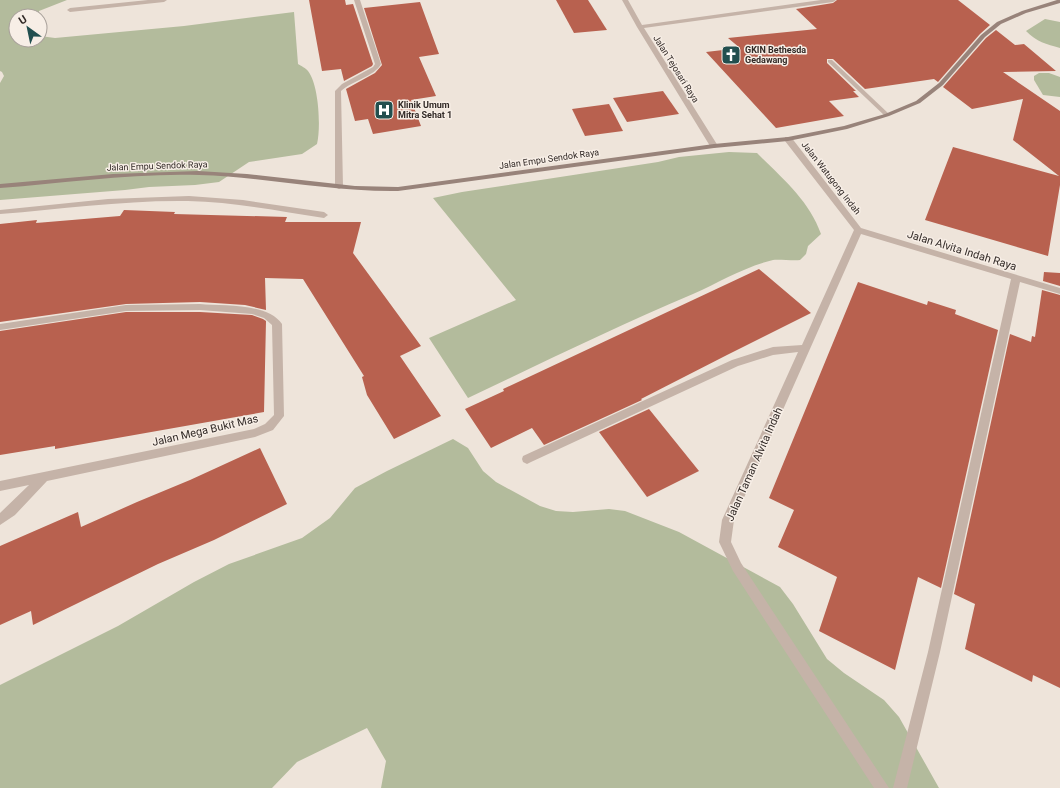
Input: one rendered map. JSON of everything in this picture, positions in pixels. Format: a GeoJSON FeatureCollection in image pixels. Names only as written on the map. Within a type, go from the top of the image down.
{"type":"FeatureCollection","features":[{"type":"Feature","properties":{"kind":"street"},"geometry":{"type":"LineString","coordinates":[[70,10],[164,0]]}},
{"type":"Feature","properties":{"kind":"street"},"geometry":{"type":"LineString","coordinates":[[339,187],[338,91],[344,85],[376,68],[378,64],[357,0]]}},
{"type":"Feature","properties":{"kind":"street","name":"Jalan Tejosari Raya"},"geometry":{"type":"LineString","coordinates":[[625,0],[640,27],[714,146]]}},
{"type":"Feature","properties":{"kind":"street"},"geometry":{"type":"LineString","coordinates":[[640,27],[833,0]]}},
{"type":"Feature","properties":{"kind":"street","name":"Jalan Empu Sendok Raya"},"geometry":{"type":"LineString","coordinates":[[0,186],[134,175],[184,173],[226,174],[369,190],[398,189],[714,146],[788,139],[845,128],[887,115],[918,102],[929,95],[941,84],[983,36],[999,23],[1024,12],[1060,0]]}},
{"type":"Feature","properties":{"kind":"street"},"geometry":{"type":"LineString","coordinates":[[830,61],[887,115]]}},
{"type":"Feature","properties":{"kind":"street","name":"Jalan Watugong Indah"},"geometry":{"type":"LineString","coordinates":[[788,139],[858,230]]}},
{"type":"Feature","properties":{"kind":"street"},"geometry":{"type":"LineString","coordinates":[[0,212],[132,200],[176,199],[216,200],[324,215]]}},
{"type":"Feature","properties":{"kind":"street","name":"Jalan Alvita Indah Raya"},"geometry":{"type":"LineString","coordinates":[[858,230],[1060,291]]}},
{"type":"Feature","properties":{"kind":"street","name":"Jalan Taman Alvita Indah"},"geometry":{"type":"LineString","coordinates":[[858,230],[728,520],[725,542],[737,567],[882,788]]}},
{"type":"Feature","properties":{"kind":"street"},"geometry":{"type":"LineString","coordinates":[[900,788],[934,652],[1016,278]]}},
{"type":"Feature","properties":{"kind":"street","name":"Jalan Mega Bukit Mas"},"geometry":{"type":"LineString","coordinates":[[0,327],[126,308],[193,307],[252,311],[267,316],[277,324],[279,416],[269,427],[255,433],[0,486]]}},
{"type":"Feature","properties":{"kind":"street"},"geometry":{"type":"LineString","coordinates":[[527,459],[735,363],[773,351],[806,348]]}},
{"type":"Feature","properties":{"kind":"street"},"geometry":{"type":"LineString","coordinates":[[0,520],[11,511],[44,477]]}},
{"type":"Feature","properties":{"kind":"green space"},"geometry":{"type":"Polygon","coordinates":[[[0,0],[67,0],[47,8],[8,8],[8,48],[48,48],[48,37],[55,38],[184,26],[294,12],[298,64],[308,71],[315,86],[317,96],[319,128],[317,144],[302,154],[249,162],[219,182],[0,200],[0,83],[4,76],[0,71],[0,0]]]}},
{"type":"Feature","properties":{"kind":"green space"},"geometry":{"type":"Polygon","coordinates":[[[1045,19],[1060,22],[1060,48],[1038,40],[1026,31],[1045,19]]]}},
{"type":"Feature","properties":{"kind":"green space"},"geometry":{"type":"Polygon","coordinates":[[[1039,73],[1049,73],[1060,77],[1060,97],[1043,95],[1034,80],[1034,76],[1039,73]]]}},
{"type":"Feature","properties":{"kind":"green space"},"geometry":{"type":"Polygon","coordinates":[[[729,152],[757,153],[802,200],[816,222],[821,234],[808,246],[806,254],[800,260],[773,260],[742,271],[468,398],[429,338],[516,300],[433,198],[462,192],[658,162],[679,157],[729,152]]]}},
{"type":"Feature","properties":{"kind":"green space"},"geometry":{"type":"Polygon","coordinates":[[[453,439],[468,448],[483,471],[496,482],[540,506],[556,511],[573,512],[609,509],[625,511],[679,532],[780,587],[793,604],[827,659],[844,673],[884,700],[899,717],[939,788],[381,788],[386,761],[367,728],[297,762],[272,788],[0,788],[0,685],[118,626],[194,582],[229,564],[302,538],[330,518],[355,488],[453,439]]]}},
{"type":"Feature","properties":{"kind":"building"},"geometry":{"type":"Polygon","coordinates":[[[309,0],[345,0],[346,5],[353,4],[373,64],[372,66],[344,81],[341,69],[322,71],[309,0]]]}},
{"type":"Feature","properties":{"kind":"building"},"geometry":{"type":"Polygon","coordinates":[[[556,0],[588,0],[607,30],[574,33],[556,0]]]}},
{"type":"Feature","properties":{"kind":"building"},"geometry":{"type":"Polygon","coordinates":[[[837,0],[958,0],[990,25],[980,34],[938,82],[934,79],[865,89],[833,59],[827,59],[827,63],[856,91],[853,91],[859,97],[829,101],[844,116],[776,128],[706,52],[740,48],[728,38],[817,29],[796,9],[833,3],[837,0]]]}},
{"type":"Feature","properties":{"kind":"building"},"geometry":{"type":"Polygon","coordinates":[[[420,2],[439,54],[419,57],[436,96],[411,100],[421,126],[373,134],[368,119],[355,121],[346,89],[375,73],[382,65],[364,8],[420,2]]]}},
{"type":"Feature","properties":{"kind":"building"},"geometry":{"type":"Polygon","coordinates":[[[996,30],[1015,45],[1024,44],[1056,71],[1003,72],[1060,111],[1060,185],[1048,256],[925,220],[953,147],[1059,176],[1013,140],[1023,99],[972,109],[943,87],[986,38],[996,30]]]}},
{"type":"Feature","properties":{"kind":"building"},"geometry":{"type":"Polygon","coordinates":[[[663,91],[679,114],[627,122],[613,98],[663,91]]]}},
{"type":"Feature","properties":{"kind":"building"},"geometry":{"type":"Polygon","coordinates":[[[609,104],[623,131],[585,136],[572,109],[609,104]]]}},
{"type":"Feature","properties":{"kind":"building"},"geometry":{"type":"Polygon","coordinates":[[[124,210],[175,212],[174,214],[287,217],[285,222],[361,222],[353,253],[421,346],[400,356],[441,416],[394,439],[367,395],[362,377],[364,376],[303,279],[265,278],[266,310],[245,305],[200,302],[126,304],[0,322],[0,224],[37,220],[36,223],[120,216],[124,210]]]}},
{"type":"Feature","properties":{"kind":"building"},"geometry":{"type":"Polygon","coordinates":[[[759,269],[811,313],[641,399],[642,400],[544,445],[532,428],[491,448],[465,409],[504,391],[503,389],[759,269]]]}},
{"type":"Feature","properties":{"kind":"building"},"geometry":{"type":"Polygon","coordinates":[[[1044,272],[1060,273],[1060,286],[1043,281],[1044,272]]]}},
{"type":"Feature","properties":{"kind":"building"},"geometry":{"type":"Polygon","coordinates":[[[858,282],[927,305],[928,301],[956,310],[955,314],[998,330],[941,588],[918,577],[895,670],[819,631],[837,577],[778,547],[794,510],[769,498],[858,282]]]}},
{"type":"Feature","properties":{"kind":"building"},"geometry":{"type":"Polygon","coordinates":[[[1042,290],[1060,295],[1060,688],[1033,675],[1032,682],[965,649],[975,604],[954,594],[1010,334],[1031,342],[1032,336],[1035,337],[1042,290]]]}},
{"type":"Feature","properties":{"kind":"building"},"geometry":{"type":"Polygon","coordinates":[[[126,312],[200,312],[252,315],[266,321],[264,412],[55,449],[55,446],[0,455],[0,331],[126,312]]]}},
{"type":"Feature","properties":{"kind":"building"},"geometry":{"type":"Polygon","coordinates":[[[649,409],[699,471],[647,497],[599,432],[649,409]]]}},
{"type":"Feature","properties":{"kind":"building"},"geometry":{"type":"Polygon","coordinates":[[[260,448],[287,504],[214,540],[158,564],[33,625],[31,611],[0,625],[0,546],[78,512],[81,527],[260,448]]]}},
{"type":"Feature","properties":{"kind":"place","name":"GKIN Bethesda Gedawang"},"geometry":{"type":"Point","coordinates":[731,55]}},
{"type":"Feature","properties":{"kind":"place","name":"Klinik Umum Mitra Sehat 1"},"geometry":{"type":"Point","coordinates":[384,110]}}]}
